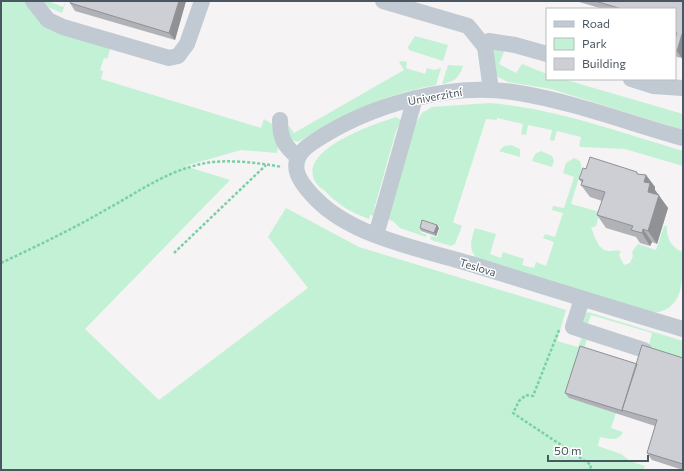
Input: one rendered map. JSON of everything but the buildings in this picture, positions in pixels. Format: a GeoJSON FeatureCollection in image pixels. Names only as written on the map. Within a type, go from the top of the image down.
{"type":"FeatureCollection","features":[{"type":"Feature","properties":{"kind":"street"},"geometry":{"type":"LineString","coordinates":[[33,1],[48,20],[63,26],[169,58],[178,56],[187,44],[202,1]]}},
{"type":"Feature","properties":{"kind":"street"},"geometry":{"type":"LineString","coordinates":[[383,1],[468,26],[485,47],[491,90]]}},
{"type":"Feature","properties":{"kind":"street"},"geometry":{"type":"LineString","coordinates":[[485,47],[489,41],[515,45],[546,54]]}},
{"type":"Feature","properties":{"kind":"street"},"geometry":{"type":"LineString","coordinates":[[634,80],[653,86],[683,88]]}},
{"type":"Feature","properties":{"kind":"street","name":"Univerzitní"},"geometry":{"type":"LineString","coordinates":[[297,163],[302,151],[312,143],[345,124],[375,111],[415,98],[450,92],[491,90],[518,92],[557,101],[683,138]]}},
{"type":"Feature","properties":{"kind":"street"},"geometry":{"type":"LineString","coordinates":[[376,235],[415,98]]}},
{"type":"Feature","properties":{"kind":"street","name":"Teslova"},"geometry":{"type":"LineString","coordinates":[[280,120],[280,134],[283,142],[297,163],[304,186],[328,209],[376,235],[582,299],[683,328]]}},
{"type":"Feature","properties":{"kind":"street"},"geometry":{"type":"LineString","coordinates":[[582,299],[573,327],[644,350]]}},
{"type":"Feature","properties":{"kind":"path"},"geometry":{"type":"LineString","coordinates":[[1,263],[84,222],[154,181],[207,163],[297,163]]}},
{"type":"Feature","properties":{"kind":"path"},"geometry":{"type":"LineString","coordinates":[[174,254],[267,164]]}},
{"type":"Feature","properties":{"kind":"path"},"geometry":{"type":"LineString","coordinates":[[561,324],[534,396],[526,395],[519,401],[514,413],[591,465],[590,470]]}},
{"type":"Feature","properties":{"kind":"green space"},"geometry":{"type":"Polygon","coordinates":[[[1,1],[26,1],[111,47],[107,59],[104,58],[100,70],[103,71],[101,79],[261,128],[264,119],[272,124],[278,147],[277,153],[241,150],[185,166],[230,180],[85,329],[159,400],[308,288],[268,237],[286,208],[359,247],[566,310],[557,341],[578,347],[582,337],[587,339],[569,398],[616,413],[611,428],[623,432],[616,439],[600,437],[598,446],[621,454],[630,461],[645,466],[645,470],[1,470],[1,1]]]}},
{"type":"Feature","properties":{"kind":"green space"},"geometry":{"type":"Polygon","coordinates":[[[42,1],[48,1],[63,7],[66,1],[62,13],[48,7],[42,1]]]}},
{"type":"Feature","properties":{"kind":"green space"},"geometry":{"type":"Polygon","coordinates":[[[415,36],[448,45],[443,61],[409,50],[408,47],[415,36]]]}},
{"type":"Feature","properties":{"kind":"green space"},"geometry":{"type":"Polygon","coordinates":[[[492,42],[506,47],[499,64],[516,73],[522,64],[546,74],[546,80],[566,80],[683,114],[683,130],[551,89],[508,82],[496,76],[492,42]]]}},
{"type":"Feature","properties":{"kind":"green space"},"geometry":{"type":"Polygon","coordinates":[[[399,62],[407,62],[406,68],[425,74],[427,68],[434,70],[441,68],[436,85],[399,94],[364,107],[348,114],[298,142],[289,139],[286,127],[289,126],[294,133],[404,70],[399,62]]]}},
{"type":"Feature","properties":{"kind":"green space"},"geometry":{"type":"Polygon","coordinates":[[[448,65],[463,66],[456,79],[442,84],[448,65]]]}},
{"type":"Feature","properties":{"kind":"green space"},"geometry":{"type":"Polygon","coordinates":[[[490,103],[539,110],[564,116],[683,151],[683,166],[625,149],[581,147],[579,146],[581,137],[557,131],[554,141],[550,140],[552,130],[528,125],[526,135],[521,134],[523,124],[497,118],[497,120],[486,119],[453,222],[462,226],[455,244],[451,246],[431,240],[430,236],[437,237],[440,227],[424,222],[420,232],[427,235],[426,237],[400,228],[393,221],[389,220],[388,215],[414,120],[417,121],[422,113],[432,107],[490,103]]]}},
{"type":"Feature","properties":{"kind":"green space"},"geometry":{"type":"Polygon","coordinates":[[[396,117],[401,120],[396,131],[375,206],[374,216],[370,215],[369,219],[351,211],[335,200],[316,183],[313,171],[317,160],[327,149],[340,140],[356,132],[396,117]]]}},
{"type":"Feature","properties":{"kind":"green space"},"geometry":{"type":"Polygon","coordinates":[[[511,145],[520,149],[520,157],[499,151],[504,146],[511,145]]]}},
{"type":"Feature","properties":{"kind":"green space"},"geometry":{"type":"Polygon","coordinates":[[[541,151],[552,156],[554,161],[552,167],[532,161],[535,154],[541,151]]]}},
{"type":"Feature","properties":{"kind":"green space"},"geometry":{"type":"Polygon","coordinates":[[[574,158],[580,161],[582,168],[571,204],[600,212],[596,226],[591,228],[602,248],[608,251],[621,251],[619,255],[624,265],[630,263],[633,256],[632,252],[638,244],[656,250],[664,226],[667,226],[670,242],[683,252],[683,273],[680,293],[670,307],[663,311],[652,313],[477,259],[474,255],[471,244],[475,228],[496,234],[490,254],[501,258],[503,252],[524,259],[522,265],[534,268],[536,262],[546,266],[554,242],[543,238],[545,234],[555,237],[563,213],[552,210],[553,206],[564,208],[574,177],[563,173],[566,163],[574,158]]]}},
{"type":"Feature","properties":{"kind":"green space"},"geometry":{"type":"Polygon","coordinates":[[[588,312],[683,341],[683,364],[647,353],[652,333],[591,315],[587,326],[582,324],[583,315],[588,312]]]}}]}
